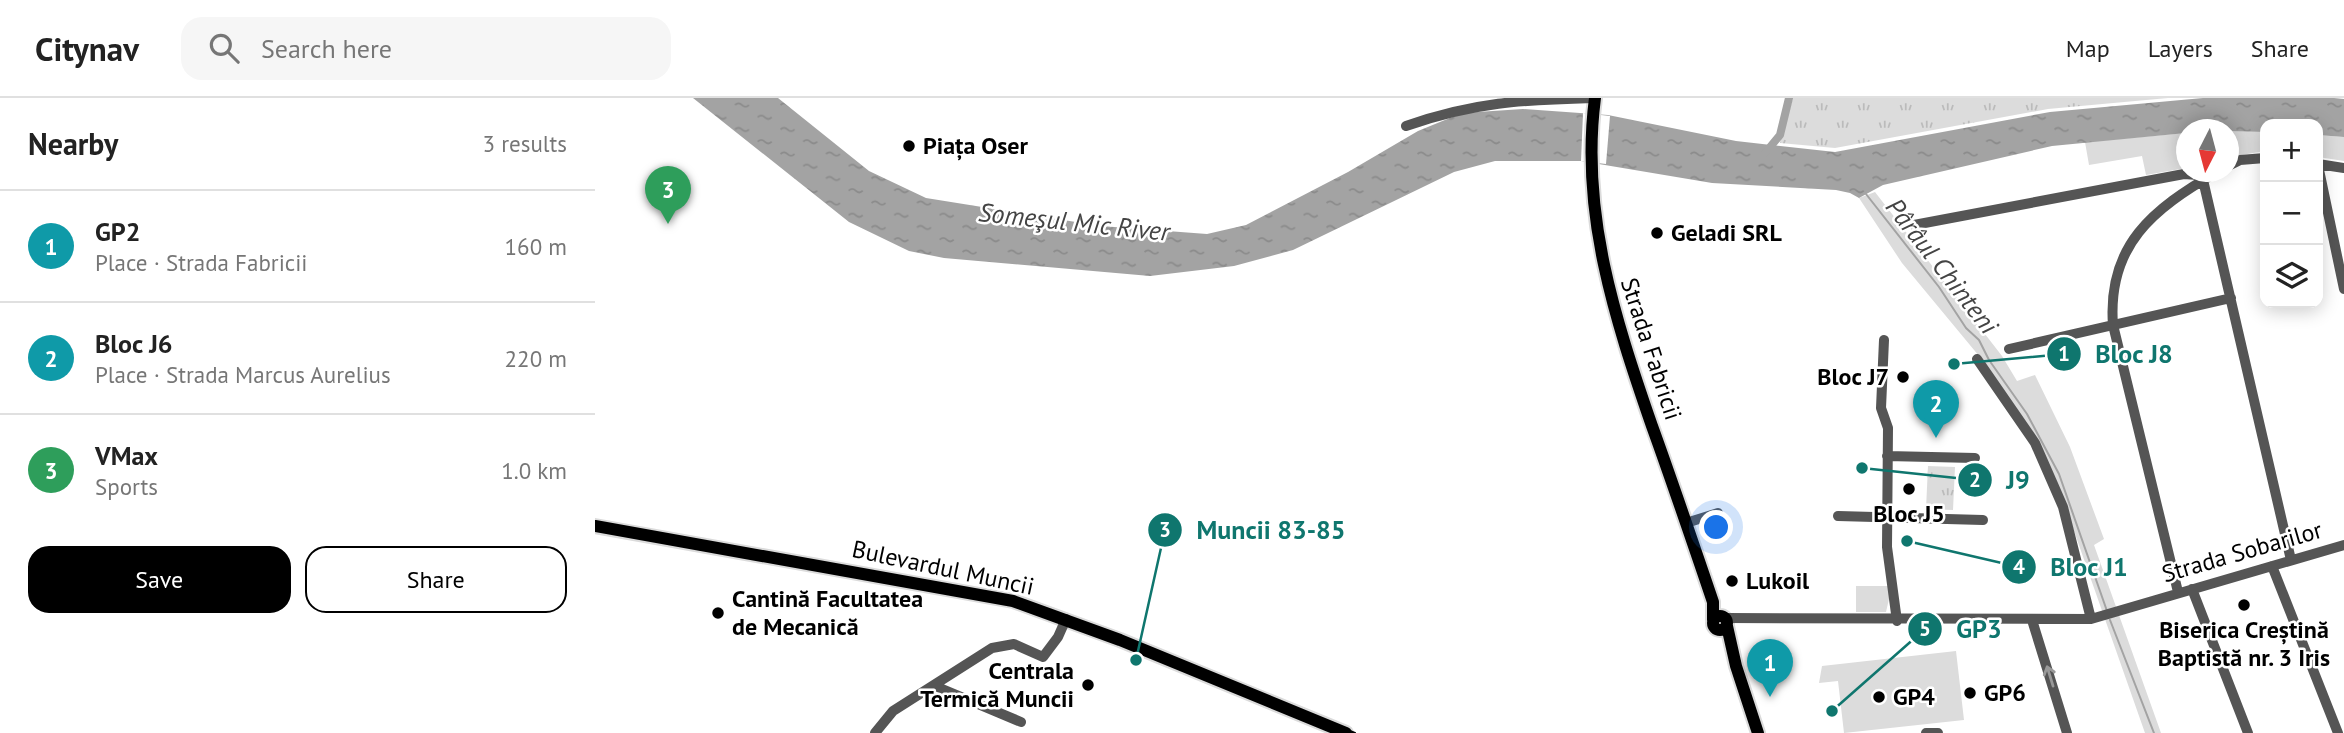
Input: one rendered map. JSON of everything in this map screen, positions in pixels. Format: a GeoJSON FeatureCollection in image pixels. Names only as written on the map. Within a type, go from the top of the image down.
{"type":"FeatureCollection","features":[{"type":"Feature","properties":{"kind":"main road","name":"Strada Fabricii"},"geometry":{"type":"LineString","coordinates":[[1594,98],[1591,168],[1593,203],[1613,307],[1714,604],[1724,622],[1758,733]]}},
{"type":"Feature","properties":{"kind":"main road","name":"Bulevardul Muncii"},"geometry":{"type":"LineString","coordinates":[[595,526],[998,597],[1066,619],[1346,733]]}},
{"type":"Feature","properties":{"kind":"street"},"geometry":{"type":"LineString","coordinates":[[1406,126],[1463,107],[1553,98],[1594,98]]}},
{"type":"Feature","properties":{"kind":"street"},"geometry":{"type":"LineString","coordinates":[[2239,160],[2260,158]]}},
{"type":"Feature","properties":{"kind":"street"},"geometry":{"type":"LineString","coordinates":[[2323,165],[2344,168]]}},
{"type":"Feature","properties":{"kind":"street"},"geometry":{"type":"LineString","coordinates":[[1914,225],[2176,176]]}},
{"type":"Feature","properties":{"kind":"street"},"geometry":{"type":"LineString","coordinates":[[2178,592],[2113,325],[2114,278],[2127,246],[2158,214],[2200,182]]}},
{"type":"Feature","properties":{"kind":"street"},"geometry":{"type":"LineString","coordinates":[[2203,182],[2291,560]]}},
{"type":"Feature","properties":{"kind":"street"},"geometry":{"type":"LineString","coordinates":[[2322,182],[2344,289]]}},
{"type":"Feature","properties":{"kind":"street"},"geometry":{"type":"LineString","coordinates":[[2009,349],[2231,298]]}},
{"type":"Feature","properties":{"kind":"street"},"geometry":{"type":"LineString","coordinates":[[1884,340],[1881,408],[1888,428],[1887,547],[1897,621]]}},
{"type":"Feature","properties":{"kind":"street"},"geometry":{"type":"LineString","coordinates":[[1977,359],[2035,443],[2063,507],[2095,618]]}},
{"type":"Feature","properties":{"kind":"street"},"geometry":{"type":"LineString","coordinates":[[1887,456],[1975,458]]}},
{"type":"Feature","properties":{"kind":"street"},"geometry":{"type":"LineString","coordinates":[[1686,523],[1719,513]]}},
{"type":"Feature","properties":{"kind":"street"},"geometry":{"type":"LineString","coordinates":[[1838,516],[1983,520]]}},
{"type":"Feature","properties":{"kind":"street","name":"Strada Sobarilor"},"geometry":{"type":"LineString","coordinates":[[1724,622],[2095,618],[2344,545]]}},
{"type":"Feature","properties":{"kind":"street"},"geometry":{"type":"LineString","coordinates":[[2272,566],[2338,733]]}},
{"type":"Feature","properties":{"kind":"street"},"geometry":{"type":"LineString","coordinates":[[2192,589],[2248,733]]}},
{"type":"Feature","properties":{"kind":"street"},"geometry":{"type":"LineString","coordinates":[[875,733],[893,711],[935,686],[972,659],[999,645],[1014,644],[1043,657],[1066,619]]}},
{"type":"Feature","properties":{"kind":"street"},"geometry":{"type":"LineString","coordinates":[[2032,620],[2067,733]]}},
{"type":"Feature","properties":{"kind":"street"},"geometry":{"type":"LineString","coordinates":[[935,686],[1021,722]]}},
{"type":"Feature","properties":{"kind":"street"},"geometry":{"type":"LineString","coordinates":[[1927,733],[1938,733]]}},
{"type":"Feature","properties":{"kind":"green space"},"geometry":{"type":"Polygon","coordinates":[[[1793,98],[2168,98],[2048,109],[1835,148],[1780,143],[1793,98]]]}},
{"type":"Feature","properties":{"kind":"green space"},"geometry":{"type":"Polygon","coordinates":[[[2239,131],[2260,132],[2260,152],[2239,155],[2239,131]]]}},
{"type":"Feature","properties":{"kind":"green space"},"geometry":{"type":"Polygon","coordinates":[[[2176,134],[2176,170],[2146,175],[2142,156],[2089,165],[2085,142],[2176,134]]]}},
{"type":"Feature","properties":{"kind":"green space"},"geometry":{"type":"Polygon","coordinates":[[[2323,135],[2344,137],[2344,161],[2323,158],[2323,135]]]}},
{"type":"Feature","properties":{"kind":"green space"},"geometry":{"type":"Polygon","coordinates":[[[1875,192],[2002,356],[2017,381],[2035,375],[2070,447],[2104,539],[2094,545],[2161,733],[2145,733],[2055,477],[1984,362],[1902,263],[1859,198],[1875,192]]]}},
{"type":"Feature","properties":{"kind":"green space"},"geometry":{"type":"Polygon","coordinates":[[[1928,466],[1955,467],[1953,510],[1926,509],[1928,466]]]}},
{"type":"Feature","properties":{"kind":"green space"},"geometry":{"type":"Polygon","coordinates":[[[1856,586],[1892,586],[1886,612],[1856,612],[1856,586]]]}},
{"type":"Feature","properties":{"kind":"green space"},"geometry":{"type":"Polygon","coordinates":[[[1956,651],[1964,720],[1844,733],[1838,681],[1819,683],[1822,666],[1956,651]]]}},
{"type":"Feature","properties":{"kind":"water","name":"Someşul Mic River"},"geometry":{"type":"Polygon","coordinates":[[[693,98],[778,98],[869,171],[926,198],[1101,226],[1207,234],[1246,225],[1348,172],[1418,131],[1462,113],[1523,109],[1608,115],[1736,141],[1835,152],[2050,112],[2203,98],[2344,99],[2344,137],[2323,135],[2323,119],[2260,119],[2260,132],[2239,131],[2239,119],[2176,119],[2176,134],[2052,146],[1883,185],[1859,198],[1836,190],[1712,183],[1581,161],[1495,161],[1454,172],[1293,250],[1234,266],[1150,276],[944,258],[909,251],[849,222],[693,98]]]}},
{"type":"Feature","properties":{"kind":"pier"},"geometry":{"type":"Polygon","coordinates":[[[1583,113],[1610,116],[1606,164],[1581,161],[1583,113]]]}},
{"type":"Feature","properties":{"kind":"waterway"},"geometry":{"type":"LineString","coordinates":[[1766,152],[1780,135],[1789,98]]}},
{"type":"Feature","properties":{"kind":"waterway","name":"Pârâul Chinteni"},"geometry":{"type":"LineString","coordinates":[[1866,194],[1939,287],[1966,328],[1979,340],[1989,360],[2027,414],[2059,474],[2107,611]]}},
{"type":"Feature","properties":{"kind":"waterway","name":"Pârâul Chinteni"},"geometry":{"type":"LineString","coordinates":[[2110,620],[2154,733]]}},
{"type":"Feature","properties":{"kind":"tram line"},"geometry":{"type":"LineString","coordinates":[[595,524],[937,583],[1028,603],[1355,733]]}},
{"type":"Feature","properties":{"kind":"place","name":"Piața Oser"},"geometry":{"type":"Point","coordinates":[909,146]}},
{"type":"Feature","properties":{"kind":"place","name":"VMax"},"geometry":{"type":"Point","coordinates":[668,224]}},
{"type":"Feature","properties":{"kind":"place","name":"Geladi SRL"},"geometry":{"type":"Point","coordinates":[1657,233]}},
{"type":"Feature","properties":{"kind":"place","name":"Bloc J8"},"geometry":{"type":"Point","coordinates":[1954,364]}},
{"type":"Feature","properties":{"kind":"place","name":"Bloc J7"},"geometry":{"type":"Point","coordinates":[1903,377]}},
{"type":"Feature","properties":{"kind":"place","name":"Bloc J6"},"geometry":{"type":"Point","coordinates":[1936,438]}},
{"type":"Feature","properties":{"kind":"place","name":"J9"},"geometry":{"type":"Point","coordinates":[1862,468]}},
{"type":"Feature","properties":{"kind":"place","name":"Bloc J5"},"geometry":{"type":"Point","coordinates":[1909,489]}},
{"type":"Feature","properties":{"kind":"place","name":"Bloc J1"},"geometry":{"type":"Point","coordinates":[1907,541]}},
{"type":"Feature","properties":{"kind":"place","name":"Lukoil"},"geometry":{"type":"Point","coordinates":[1732,581]}},
{"type":"Feature","properties":{"kind":"place","name":"Biserica Creștină Baptistă nr. 3 Iris"},"geometry":{"type":"Point","coordinates":[2244,605]}},
{"type":"Feature","properties":{"kind":"place","name":"Cantină Facultatea de Mecanică"},"geometry":{"type":"Point","coordinates":[718,613]}},
{"type":"Feature","properties":{"kind":"place","name":"Muncii 83-85"},"geometry":{"type":"Point","coordinates":[1136,660]}},
{"type":"Feature","properties":{"kind":"place","name":"Centrala Termică Muncii"},"geometry":{"type":"Point","coordinates":[1088,685]}},
{"type":"Feature","properties":{"kind":"place","name":"GP6"},"geometry":{"type":"Point","coordinates":[1970,693]}},
{"type":"Feature","properties":{"kind":"place","name":"GP2"},"geometry":{"type":"Point","coordinates":[1770,697]}},
{"type":"Feature","properties":{"kind":"place","name":"GP4"},"geometry":{"type":"Point","coordinates":[1879,697]}},
{"type":"Feature","properties":{"kind":"place","name":"GP3"},"geometry":{"type":"Point","coordinates":[1832,711]}}]}
